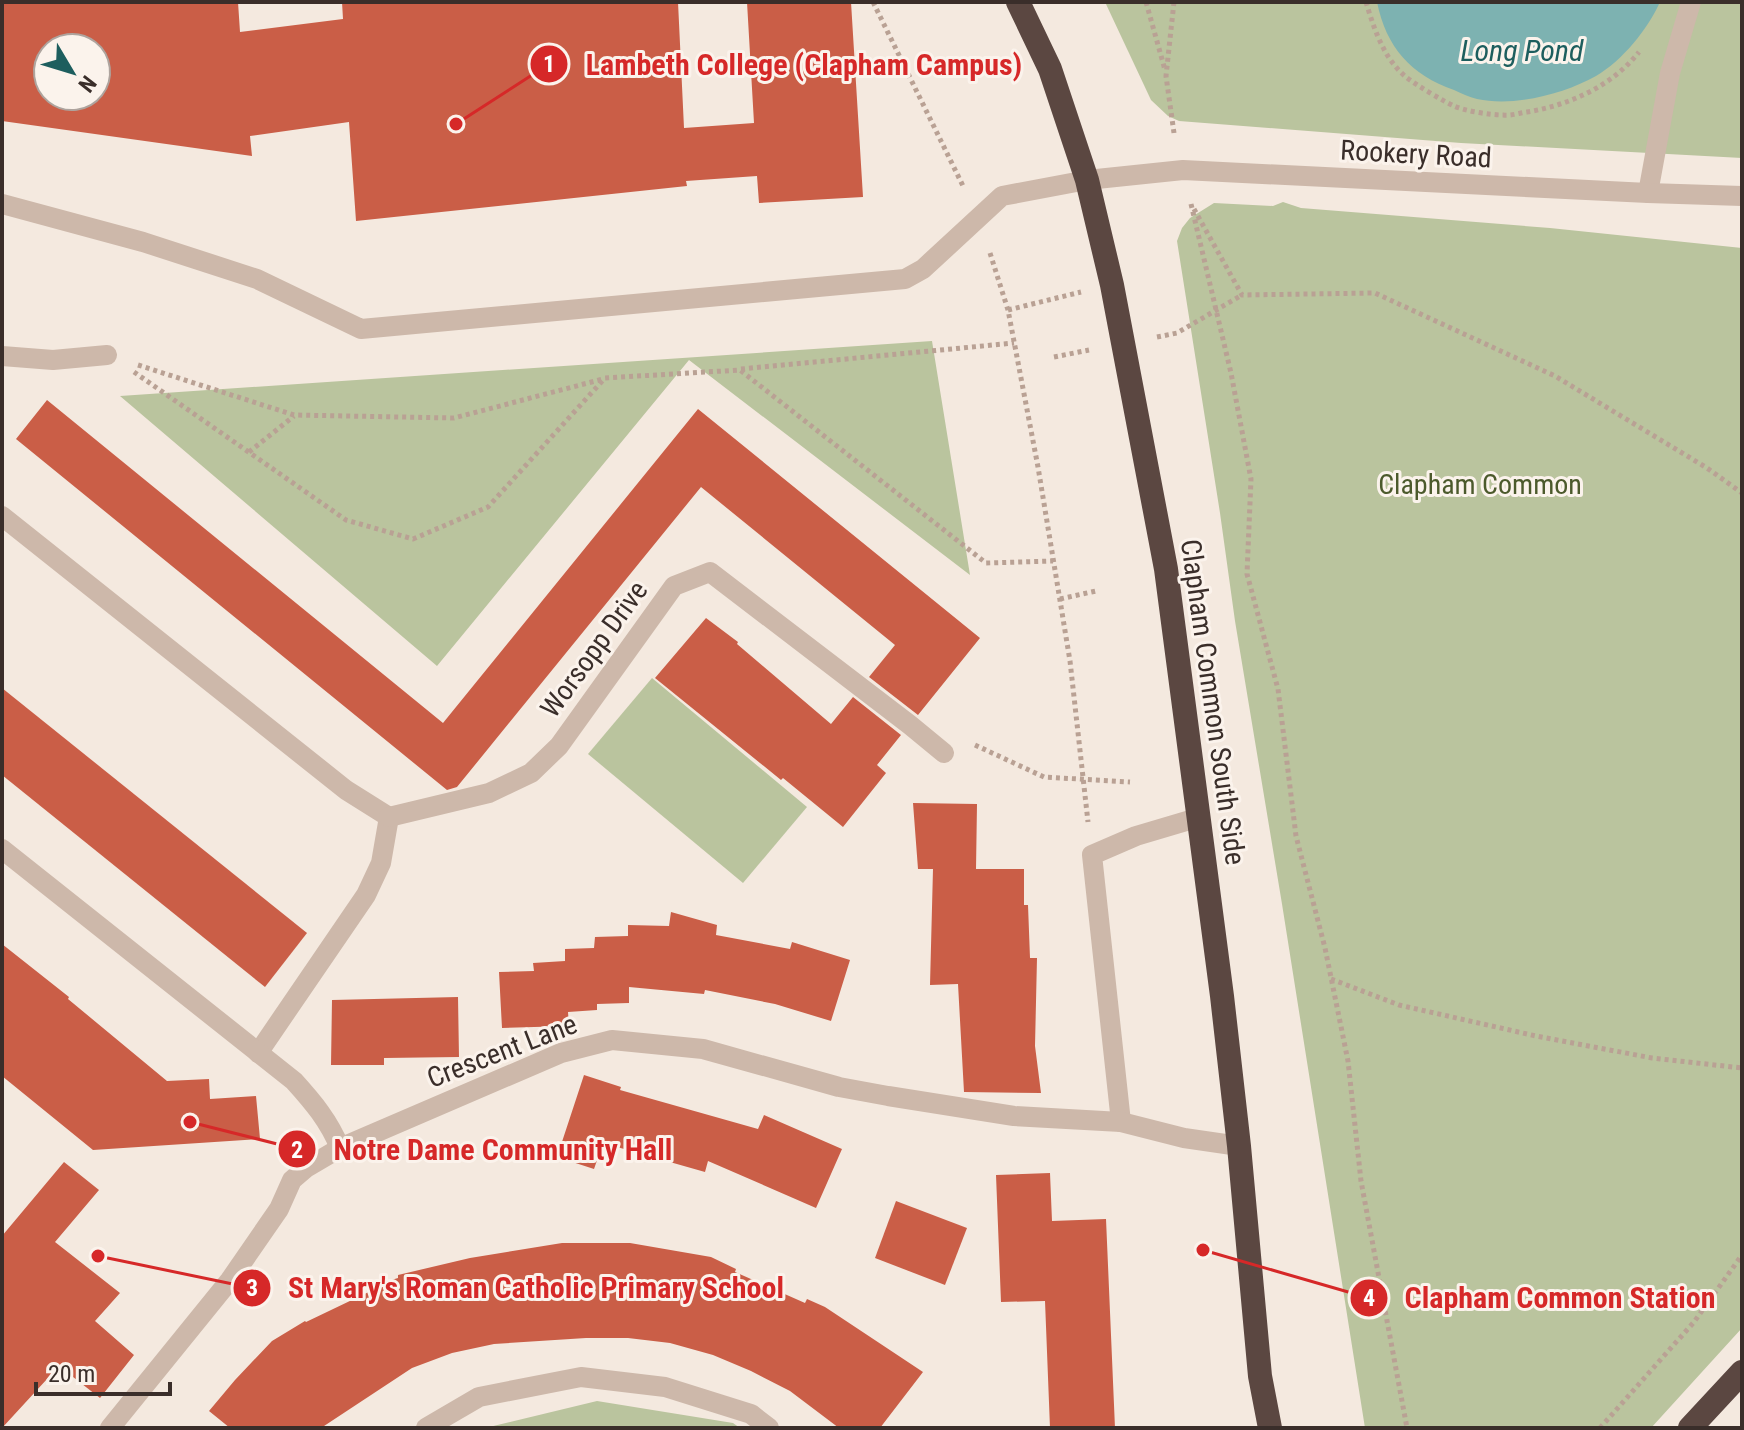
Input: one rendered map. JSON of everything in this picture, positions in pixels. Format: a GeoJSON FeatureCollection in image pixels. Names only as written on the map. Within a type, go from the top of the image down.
{"type":"FeatureCollection","features":[{"type":"Feature","properties":{"kind":"highway","name":"Clapham Common South Side"},"geometry":{"type":"LineString","coordinates":[[1018,2],[1050,69],[1087,180],[1112,285],[1166,569],[1200,817],[1239,1146],[1260,1376],[1270,1428]]}},
{"type":"Feature","properties":{"kind":"highway"},"geometry":{"type":"LineString","coordinates":[[1690,1428],[1742,1372]]}},
{"type":"Feature","properties":{"kind":"street"},"geometry":{"type":"LineString","coordinates":[[1648,193],[1670,73],[1691,2]]}},
{"type":"Feature","properties":{"kind":"street","name":"Rookery Road"},"geometry":{"type":"LineString","coordinates":[[2,204],[143,242],[257,279],[361,329],[905,279],[923,269],[1002,196],[1087,180],[1183,170],[1742,196]]}},
{"type":"Feature","properties":{"kind":"street"},"geometry":{"type":"LineString","coordinates":[[2,356],[53,360],[107,355]]}},
{"type":"Feature","properties":{"kind":"street"},"geometry":{"type":"LineString","coordinates":[[2,516],[346,790],[389,817],[381,863],[366,895],[258,1053]]}},
{"type":"Feature","properties":{"kind":"street","name":"Worsopp Drive"},"geometry":{"type":"LineString","coordinates":[[389,817],[489,793],[531,773],[559,746],[674,586],[710,572],[944,753]]}},
{"type":"Feature","properties":{"kind":"street"},"geometry":{"type":"LineString","coordinates":[[1121,1122],[1092,855],[1136,836],[1200,817]]}},
{"type":"Feature","properties":{"kind":"street"},"geometry":{"type":"LineString","coordinates":[[2,849],[294,1081],[315,1104],[332,1129],[340,1148]]}},
{"type":"Feature","properties":{"kind":"street","name":"Crescent Lane"},"geometry":{"type":"LineString","coordinates":[[110,1428],[230,1280],[279,1209],[292,1180],[306,1168],[340,1148],[561,1053],[612,1040],[703,1049],[839,1087],[958,1108],[1014,1116],[1121,1122],[1184,1138],[1239,1146]]}},
{"type":"Feature","properties":{"kind":"street"},"geometry":{"type":"LineString","coordinates":[[426,1428],[479,1397],[581,1377],[665,1387],[751,1414],[769,1428]]}},
{"type":"Feature","properties":{"kind":"path"},"geometry":{"type":"LineString","coordinates":[[873,2],[978,216],[1008,310],[1070,661],[1092,855]]}},
{"type":"Feature","properties":{"kind":"path"},"geometry":{"type":"LineString","coordinates":[[1146,2],[1166,76],[1174,133]]}},
{"type":"Feature","properties":{"kind":"path"},"geometry":{"type":"LineString","coordinates":[[1166,76],[1174,2]]}},
{"type":"Feature","properties":{"kind":"path"},"geometry":{"type":"LineString","coordinates":[[1366,2],[1375,31],[1389,57],[1406,77],[1455,107],[1505,116],[1573,100],[1607,82],[1640,51]]}},
{"type":"Feature","properties":{"kind":"path"},"geometry":{"type":"LineString","coordinates":[[1242,295],[1191,204],[1231,373],[1251,479],[1247,574],[1278,689],[1296,836],[1325,948],[1348,1061],[1361,1181],[1407,1428]]}},
{"type":"Feature","properties":{"kind":"path"},"geometry":{"type":"LineString","coordinates":[[1008,310],[1112,285]]}},
{"type":"Feature","properties":{"kind":"path"},"geometry":{"type":"LineString","coordinates":[[1177,333],[1242,295],[1375,293],[1555,376],[1707,468],[1742,493]]}},
{"type":"Feature","properties":{"kind":"path"},"geometry":{"type":"LineString","coordinates":[[107,355],[294,415],[454,418],[605,378],[740,370],[1014,343]]}},
{"type":"Feature","properties":{"kind":"path"},"geometry":{"type":"LineString","coordinates":[[107,355],[346,520],[413,539],[488,507],[605,378]]}},
{"type":"Feature","properties":{"kind":"path"},"geometry":{"type":"LineString","coordinates":[[740,370],[986,563],[1053,561]]}},
{"type":"Feature","properties":{"kind":"path"},"geometry":{"type":"LineString","coordinates":[[249,452],[294,415]]}},
{"type":"Feature","properties":{"kind":"path"},"geometry":{"type":"LineString","coordinates":[[1060,599],[1096,591]]}},
{"type":"Feature","properties":{"kind":"path"},"geometry":{"type":"LineString","coordinates":[[944,753],[972,744],[1044,777],[1130,782]]}},
{"type":"Feature","properties":{"kind":"path"},"geometry":{"type":"LineString","coordinates":[[1331,979],[1399,1005],[1536,1036],[1652,1058],[1742,1068]]}},
{"type":"Feature","properties":{"kind":"path"},"geometry":{"type":"LineString","coordinates":[[1600,1428],[1694,1322],[1742,1255]]}},
{"type":"Feature","properties":{"kind":"green space"},"geometry":{"type":"Polygon","coordinates":[[[1105,2],[1742,2],[1742,158],[1461,143],[1179,121],[1168,116],[1151,100],[1105,2]]]}},
{"type":"Feature","properties":{"kind":"green space","name":"Clapham Common"},"geometry":{"type":"Polygon","coordinates":[[[1283,202],[1301,208],[1550,228],[1742,248],[1742,1328],[1651,1428],[1365,1428],[1177,241],[1190,218],[1214,203],[1273,206],[1283,202]]]}},
{"type":"Feature","properties":{"kind":"green space"},"geometry":{"type":"Polygon","coordinates":[[[932,341],[970,575],[689,360],[437,666],[120,396],[932,341]]]}},
{"type":"Feature","properties":{"kind":"green space"},"geometry":{"type":"Polygon","coordinates":[[[652,678],[807,807],[743,883],[588,754],[652,678]]]}},
{"type":"Feature","properties":{"kind":"green space"},"geometry":{"type":"Polygon","coordinates":[[[597,1401],[733,1423],[740,1428],[485,1428],[597,1401]]]}},
{"type":"Feature","properties":{"kind":"water","name":"Long Pond"},"geometry":{"type":"Polygon","coordinates":[[[1377,2],[1660,2],[1633,44],[1596,76],[1538,97],[1491,101],[1477,99],[1439,84],[1413,67],[1394,46],[1377,2]]]}},
{"type":"Feature","properties":{"kind":"building"},"geometry":{"type":"Polygon","coordinates":[[[2,2],[238,2],[240,32],[343,19],[342,2],[678,2],[684,128],[754,123],[747,2],[851,2],[863,197],[759,203],[757,176],[686,181],[687,186],[356,221],[349,122],[250,136],[252,156],[2,121],[2,2]]]}},
{"type":"Feature","properties":{"kind":"building"},"geometry":{"type":"Polygon","coordinates":[[[47,400],[443,723],[698,409],[980,638],[918,715],[869,677],[895,645],[701,487],[457,787],[447,790],[16,439],[47,400]]]}},
{"type":"Feature","properties":{"kind":"building"},"geometry":{"type":"Polygon","coordinates":[[[706,618],[831,724],[853,697],[901,735],[877,765],[886,773],[843,827],[655,678],[706,618]]]}},
{"type":"Feature","properties":{"kind":"building"},"geometry":{"type":"Polygon","coordinates":[[[2,688],[307,933],[265,987],[2,775],[2,688]]]}},
{"type":"Feature","properties":{"kind":"building"},"geometry":{"type":"Polygon","coordinates":[[[913,803],[977,804],[976,869],[1024,869],[1024,905],[1028,905],[1030,958],[1037,958],[1035,1046],[1041,1093],[964,1092],[958,984],[930,985],[933,869],[918,869],[913,803]]]}},
{"type":"Feature","properties":{"kind":"building"},"geometry":{"type":"Polygon","coordinates":[[[671,912],[717,925],[716,935],[790,949],[792,942],[850,960],[831,1021],[775,1004],[705,990],[704,994],[629,987],[629,1003],[597,1004],[597,1010],[568,1012],[569,1026],[502,1028],[499,972],[534,971],[533,963],[565,961],[565,949],[594,948],[595,937],[628,936],[628,925],[669,926],[671,912]]]}},
{"type":"Feature","properties":{"kind":"building"},"geometry":{"type":"Polygon","coordinates":[[[2,944],[167,1081],[209,1079],[210,1099],[256,1096],[260,1139],[93,1150],[2,1076],[2,944]]]}},
{"type":"Feature","properties":{"kind":"building"},"geometry":{"type":"Polygon","coordinates":[[[458,997],[459,1057],[384,1058],[384,1065],[331,1065],[332,1000],[458,997]]]}},
{"type":"Feature","properties":{"kind":"building"},"geometry":{"type":"Polygon","coordinates":[[[584,1075],[621,1087],[620,1090],[758,1129],[764,1115],[842,1149],[816,1208],[708,1161],[705,1172],[603,1143],[594,1169],[557,1157],[584,1075]]]}},
{"type":"Feature","properties":{"kind":"building"},"geometry":{"type":"Polygon","coordinates":[[[64,1162],[99,1190],[55,1242],[120,1293],[95,1321],[134,1355],[100,1398],[59,1366],[2,1428],[2,1236],[64,1162]]]}},
{"type":"Feature","properties":{"kind":"building"},"geometry":{"type":"Polygon","coordinates":[[[1050,1173],[1052,1221],[1106,1219],[1115,1428],[1050,1428],[1045,1301],[1001,1302],[996,1175],[1050,1173]]]}},
{"type":"Feature","properties":{"kind":"building"},"geometry":{"type":"Polygon","coordinates":[[[896,1201],[967,1228],[945,1285],[875,1258],[896,1201]]]}},
{"type":"Feature","properties":{"kind":"building"},"geometry":{"type":"Polygon","coordinates":[[[562,1243],[630,1243],[711,1257],[736,1269],[735,1272],[805,1303],[807,1299],[825,1307],[923,1372],[880,1428],[839,1428],[790,1391],[751,1371],[713,1355],[670,1343],[628,1338],[494,1344],[452,1353],[412,1368],[321,1428],[230,1428],[209,1411],[272,1341],[305,1321],[377,1288],[375,1285],[398,1278],[398,1275],[470,1258],[562,1243]]]}},
{"type":"Feature","properties":{"kind":"place","name":"Lambeth College (Clapham Campus)"},"geometry":{"type":"Point","coordinates":[456,124]}},
{"type":"Feature","properties":{"kind":"place","name":"Notre Dame Community Hall"},"geometry":{"type":"Point","coordinates":[190,1122]}},
{"type":"Feature","properties":{"kind":"place","name":"Clapham Common Station"},"geometry":{"type":"Point","coordinates":[1203,1250]}},
{"type":"Feature","properties":{"kind":"place","name":"St Mary's Roman Catholic Primary School"},"geometry":{"type":"Point","coordinates":[98,1256]}}]}
